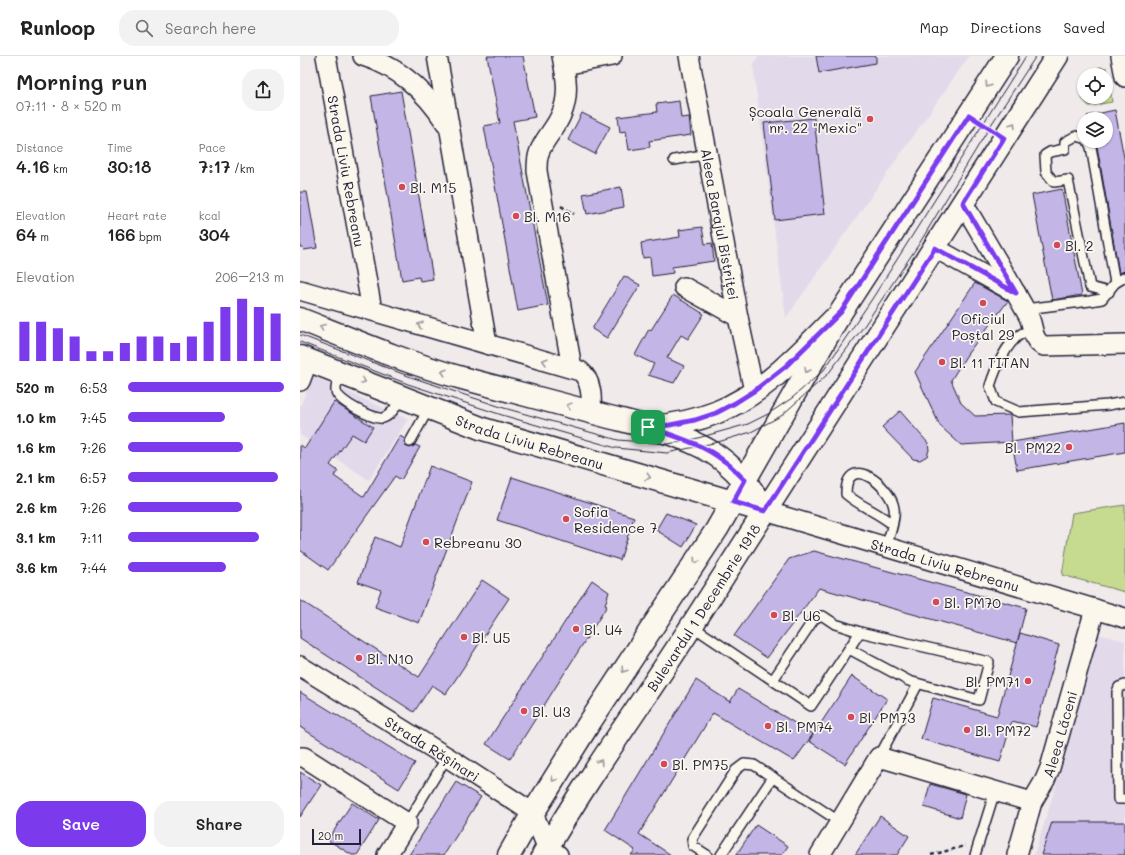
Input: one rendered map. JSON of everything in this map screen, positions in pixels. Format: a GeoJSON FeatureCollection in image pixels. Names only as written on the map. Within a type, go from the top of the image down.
{"type":"FeatureCollection","features":[{"type":"Feature","properties":{"kind":"main road"},"geometry":{"type":"LineString","coordinates":[[510,855],[533,813],[588,725],[733,502],[841,312],[1007,56]]}},
{"type":"Feature","properties":{"kind":"main road","name":"Bulevardul 1 Decembrie 1918"},"geometry":{"type":"LineString","coordinates":[[550,852],[610,747],[692,626],[935,248],[1056,56]]}},
{"type":"Feature","properties":{"kind":"main road"},"geometry":{"type":"LineString","coordinates":[[648,427],[670,425],[689,421],[716,413],[735,403],[754,391],[786,366],[841,312]]}},
{"type":"Feature","properties":{"kind":"main road"},"geometry":{"type":"LineString","coordinates":[[300,319],[447,373],[648,427],[687,441],[724,460],[745,480],[765,511]]}},
{"type":"Feature","properties":{"kind":"main road","name":"Strada Liviu Rebreanu"},"geometry":{"type":"LineString","coordinates":[[304,359],[483,429],[765,511]]}},
{"type":"Feature","properties":{"kind":"street","name":"Strada Liviu Rebreanu"},"geometry":{"type":"LineString","coordinates":[[326,56],[372,310]]}},
{"type":"Feature","properties":{"kind":"street"},"geometry":{"type":"LineString","coordinates":[[363,56],[386,65],[403,75],[429,100],[449,127]]}},
{"type":"Feature","properties":{"kind":"street"},"geometry":{"type":"LineString","coordinates":[[437,56],[487,344]]}},
{"type":"Feature","properties":{"kind":"street"},"geometry":{"type":"LineString","coordinates":[[572,368],[537,171],[539,153],[556,126],[564,106],[566,89],[563,60],[612,56]]}},
{"type":"Feature","properties":{"kind":"street","name":"Aleea Barajul Bistriței"},"geometry":{"type":"LineString","coordinates":[[689,56],[738,317],[754,391]]}},
{"type":"Feature","properties":{"kind":"street"},"geometry":{"type":"LineString","coordinates":[[1121,56],[1125,77]]}},
{"type":"Feature","properties":{"kind":"street"},"geometry":{"type":"LineString","coordinates":[[963,203],[1030,317],[1035,339],[1039,344],[1044,346],[1125,344]]}},
{"type":"Feature","properties":{"kind":"street"},"geometry":{"type":"LineString","coordinates":[[935,248],[1021,301]]}},
{"type":"Feature","properties":{"kind":"street"},"geometry":{"type":"LineString","coordinates":[[684,288],[738,317]]}},
{"type":"Feature","properties":{"kind":"street"},"geometry":{"type":"LineString","coordinates":[[300,290],[580,371],[587,379],[591,394],[591,412]]}},
{"type":"Feature","properties":{"kind":"street"},"geometry":{"type":"LineString","coordinates":[[300,381],[304,359]]}},
{"type":"Feature","properties":{"kind":"street","name":"Strada Liviu Rebreanu"},"geometry":{"type":"LineString","coordinates":[[765,511],[1125,618]]}},
{"type":"Feature","properties":{"kind":"street","name":"Aleea Lăceni"},"geometry":{"type":"LineString","coordinates":[[1017,855],[1032,802],[1050,768],[1095,609]]}},
{"type":"Feature","properties":{"kind":"street","name":"Strada Rășinari"},"geometry":{"type":"LineString","coordinates":[[300,666],[533,813]]}},
{"type":"Feature","properties":{"kind":"street"},"geometry":{"type":"LineString","coordinates":[[300,757],[304,758],[407,823],[387,855]]}},
{"type":"Feature","properties":{"kind":"street"},"geometry":{"type":"LineString","coordinates":[[820,855],[879,758],[1032,802]]}},
{"type":"Feature","properties":{"kind":"street"},"geometry":{"type":"LineString","coordinates":[[533,813],[550,852]]}},
{"type":"Feature","properties":{"kind":"lane"},"geometry":{"type":"LineString","coordinates":[[1077,136],[1065,142],[1065,149],[1050,152],[1045,155],[1046,172],[1054,182],[1068,180],[1090,287],[1108,292]]}},
{"type":"Feature","properties":{"kind":"lane"},"geometry":{"type":"LineString","coordinates":[[1090,148],[1100,193],[1115,283]]}},
{"type":"Feature","properties":{"kind":"lane"},"geometry":{"type":"LineString","coordinates":[[674,160],[708,154]]}},
{"type":"Feature","properties":{"kind":"lane"},"geometry":{"type":"LineString","coordinates":[[1021,301],[1090,301],[1102,298],[1115,283],[1125,277]]}},
{"type":"Feature","properties":{"kind":"lane"},"geometry":{"type":"LineString","coordinates":[[1033,331],[1022,333],[1014,340],[996,368],[990,386],[996,402],[1019,412],[1108,405],[1125,402]]}},
{"type":"Feature","properties":{"kind":"lane"},"geometry":{"type":"LineString","coordinates":[[341,373],[336,390],[339,398],[374,417],[381,418],[388,416],[396,407],[401,396]]}},
{"type":"Feature","properties":{"kind":"lane"},"geometry":{"type":"LineString","coordinates":[[410,442],[430,408]]}},
{"type":"Feature","properties":{"kind":"lane"},"geometry":{"type":"LineString","coordinates":[[886,547],[892,524],[894,509],[893,504],[880,484],[860,473],[854,474],[850,478],[846,488],[846,494],[851,499],[880,514],[892,524]]}},
{"type":"Feature","properties":{"kind":"lane"},"geometry":{"type":"LineString","coordinates":[[773,680],[815,617],[819,616],[823,616],[835,624],[860,632],[989,662],[979,700],[901,678],[849,649]]}},
{"type":"Feature","properties":{"kind":"lane"},"geometry":{"type":"LineString","coordinates":[[692,626],[811,706],[860,632]]}},
{"type":"Feature","properties":{"kind":"lane"},"geometry":{"type":"LineString","coordinates":[[879,758],[918,684]]}},
{"type":"Feature","properties":{"kind":"lane"},"geometry":{"type":"LineString","coordinates":[[1122,799],[1117,692],[1119,687],[1125,685]]}},
{"type":"Feature","properties":{"kind":"lane"},"geometry":{"type":"LineString","coordinates":[[407,823],[447,758]]}},
{"type":"Feature","properties":{"kind":"lane"},"geometry":{"type":"LineString","coordinates":[[707,855],[693,846],[692,838],[736,770],[744,764],[754,765],[840,822]]}},
{"type":"Feature","properties":{"kind":"lane"},"geometry":{"type":"LineString","coordinates":[[721,855],[774,778]]}},
{"type":"Feature","properties":{"kind":"lane"},"geometry":{"type":"LineString","coordinates":[[975,855],[995,791]]}},
{"type":"Feature","properties":{"kind":"path"},"geometry":{"type":"LineString","coordinates":[[931,855],[979,842]]}},
{"type":"Feature","properties":{"kind":"shaded area"},"geometry":{"type":"Polygon","coordinates":[[[758,56],[969,56],[786,318],[753,66],[758,56]]]}},
{"type":"Feature","properties":{"kind":"shaded area"},"geometry":{"type":"Polygon","coordinates":[[[313,376],[408,419],[369,480],[300,435],[300,407],[313,376]]]}},
{"type":"Feature","properties":{"kind":"shaded area"},"geometry":{"type":"Polygon","coordinates":[[[1097,634],[1125,641],[1125,855],[1034,855],[1061,770],[1097,634]]]}},
{"type":"Feature","properties":{"kind":"green space"},"geometry":{"type":"Polygon","coordinates":[[[1087,104],[1100,104],[1089,106],[1087,104]]]}},
{"type":"Feature","properties":{"kind":"green space"},"geometry":{"type":"Polygon","coordinates":[[[1125,505],[1125,592],[1062,575],[1072,513],[1125,505]]]}},
{"type":"Feature","properties":{"kind":"building","name":"Bl. M16"},"geometry":{"type":"Polygon","coordinates":[[[487,56],[523,56],[535,117],[513,121],[548,305],[518,311],[484,126],[500,123],[487,56]]]}},
{"type":"Feature","properties":{"kind":"building"},"geometry":{"type":"Polygon","coordinates":[[[816,56],[876,56],[876,63],[819,73],[816,56]]]}},
{"type":"Feature","properties":{"kind":"building","name":"Bl. M15"},"geometry":{"type":"Polygon","coordinates":[[[401,91],[433,279],[420,281],[419,277],[402,280],[371,96],[401,91]]]}},
{"type":"Feature","properties":{"kind":"building"},"geometry":{"type":"Polygon","coordinates":[[[679,101],[681,118],[689,117],[691,135],[649,141],[650,147],[629,150],[626,131],[620,132],[618,117],[657,112],[656,104],[679,101]]]}},
{"type":"Feature","properties":{"kind":"building"},"geometry":{"type":"Polygon","coordinates":[[[1115,110],[1125,163],[1125,271],[1119,273],[1097,148],[1113,148],[1113,112],[1106,112],[1115,110]]]}},
{"type":"Feature","properties":{"kind":"building"},"geometry":{"type":"Polygon","coordinates":[[[582,113],[610,127],[595,154],[568,140],[582,113]]]}},
{"type":"Feature","properties":{"kind":"building"},"geometry":{"type":"Polygon","coordinates":[[[814,118],[825,214],[775,220],[764,123],[814,118]]]}},
{"type":"Feature","properties":{"kind":"building"},"geometry":{"type":"Polygon","coordinates":[[[621,187],[624,207],[587,214],[583,194],[621,187]]]}},
{"type":"Feature","properties":{"kind":"building","name":"Bl. 2"},"geometry":{"type":"Polygon","coordinates":[[[1062,189],[1082,295],[1052,300],[1032,195],[1062,189]]]}},
{"type":"Feature","properties":{"kind":"building"},"geometry":{"type":"Polygon","coordinates":[[[300,192],[307,192],[317,248],[304,250],[303,247],[300,247],[300,192]]]}},
{"type":"Feature","properties":{"kind":"building"},"geometry":{"type":"Polygon","coordinates":[[[702,227],[705,244],[712,243],[714,261],[672,267],[673,273],[652,276],[650,257],[643,258],[641,243],[680,237],[679,230],[702,227]]]}},
{"type":"Feature","properties":{"kind":"building"},"geometry":{"type":"Polygon","coordinates":[[[624,276],[640,285],[607,338],[592,329],[624,276]]]}},
{"type":"Feature","properties":{"kind":"building","name":"Bl. 11 TITAN"},"geometry":{"type":"Polygon","coordinates":[[[975,283],[1008,301],[968,353],[951,380],[961,403],[975,416],[1010,415],[1012,442],[961,445],[940,426],[915,372],[975,283]]]}},
{"type":"Feature","properties":{"kind":"building"},"geometry":{"type":"Polygon","coordinates":[[[673,295],[704,314],[688,339],[681,335],[667,358],[684,366],[674,383],[648,375],[654,364],[635,355],[649,329],[651,330],[673,295]]]}},
{"type":"Feature","properties":{"kind":"building"},"geometry":{"type":"Polygon","coordinates":[[[334,402],[373,427],[364,441],[352,434],[330,465],[338,471],[334,476],[364,497],[400,436],[405,439],[404,442],[407,447],[410,448],[415,445],[420,447],[401,480],[395,476],[328,570],[300,550],[300,445],[305,448],[334,402]]]}},
{"type":"Feature","properties":{"kind":"building"},"geometry":{"type":"Polygon","coordinates":[[[900,411],[928,443],[929,450],[927,456],[920,460],[913,459],[882,427],[900,411]]]}},
{"type":"Feature","properties":{"kind":"building","name":"Bl. PM22"},"geometry":{"type":"Polygon","coordinates":[[[1125,423],[1125,452],[1017,470],[1012,442],[1125,423]]]}},
{"type":"Feature","properties":{"kind":"building","name":"Rebreanu 30"},"geometry":{"type":"Polygon","coordinates":[[[430,466],[472,482],[419,623],[375,607],[381,590],[358,582],[375,537],[400,547],[430,466]]]}},
{"type":"Feature","properties":{"kind":"building","name":"Sofia Residence 7"},"geometry":{"type":"Polygon","coordinates":[[[512,477],[634,517],[620,560],[497,520],[512,477]]]}},
{"type":"Feature","properties":{"kind":"building"},"geometry":{"type":"Polygon","coordinates":[[[666,513],[696,525],[683,547],[656,530],[666,513]]]}},
{"type":"Feature","properties":{"kind":"building"},"geometry":{"type":"Polygon","coordinates":[[[814,551],[1026,608],[1017,643],[819,588],[767,658],[734,636],[789,559],[814,551]]]}},
{"type":"Feature","properties":{"kind":"building"},"geometry":{"type":"Polygon","coordinates":[[[482,580],[509,598],[446,694],[432,685],[414,712],[300,638],[300,600],[419,677],[482,580]]]}},
{"type":"Feature","properties":{"kind":"building"},"geometry":{"type":"Polygon","coordinates":[[[592,580],[609,592],[605,605],[607,606],[510,759],[486,744],[592,580]]]}},
{"type":"Feature","properties":{"kind":"building"},"geometry":{"type":"Polygon","coordinates":[[[1020,633],[1059,645],[1036,727],[1012,721],[1000,762],[921,739],[933,698],[997,716],[1020,633]]]}},
{"type":"Feature","properties":{"kind":"building","name":"Bl. PM73"},"geometry":{"type":"Polygon","coordinates":[[[852,676],[887,699],[845,764],[809,741],[852,676]]]}},
{"type":"Feature","properties":{"kind":"building","name":"Bl. PM75"},"geometry":{"type":"Polygon","coordinates":[[[696,680],[730,702],[738,689],[813,734],[794,761],[713,713],[639,834],[671,855],[631,855],[635,850],[605,830],[696,680]]]}},
{"type":"Feature","properties":{"kind":"building"},"geometry":{"type":"Polygon","coordinates":[[[300,692],[415,763],[399,789],[300,727],[300,692]]]}},
{"type":"Feature","properties":{"kind":"building"},"geometry":{"type":"Polygon","coordinates":[[[300,772],[321,785],[300,817],[300,772]]]}},
{"type":"Feature","properties":{"kind":"building"},"geometry":{"type":"Polygon","coordinates":[[[456,782],[481,797],[444,855],[409,855],[456,782]]]}},
{"type":"Feature","properties":{"kind":"building"},"geometry":{"type":"Polygon","coordinates":[[[930,784],[966,794],[960,818],[924,807],[930,784]]]}},
{"type":"Feature","properties":{"kind":"building"},"geometry":{"type":"Polygon","coordinates":[[[352,803],[379,820],[357,855],[352,855],[328,840],[352,803]]]}},
{"type":"Feature","properties":{"kind":"building"},"geometry":{"type":"Polygon","coordinates":[[[880,816],[909,836],[897,855],[855,855],[880,816]]]}},
{"type":"Feature","properties":{"kind":"building"},"geometry":{"type":"Polygon","coordinates":[[[1052,822],[1125,822],[1125,855],[1041,855],[1052,822]]]}},
{"type":"Feature","properties":{"kind":"building"},"geometry":{"type":"Polygon","coordinates":[[[756,825],[788,846],[782,855],[736,855],[756,825]]]}},
{"type":"Feature","properties":{"kind":"tram line"},"geometry":{"type":"LineString","coordinates":[[300,335],[411,377],[504,408],[618,440],[667,444],[687,441],[748,424],[768,414],[792,398],[824,370],[872,299],[1026,56]]}},
{"type":"Feature","properties":{"kind":"tram line"},"geometry":{"type":"LineString","coordinates":[[300,342],[408,384],[502,415],[616,448],[667,453],[718,442],[751,432],[781,416],[828,374],[864,326],[919,244],[989,128],[1036,56]]}},
{"type":"Feature","properties":{"kind":"place","name":"Școala Generală nr. 22 \"Mexic\""},"geometry":{"type":"Point","coordinates":[870,119]}},
{"type":"Feature","properties":{"kind":"place","name":"Bl. M15"},"geometry":{"type":"Point","coordinates":[402,187]}},
{"type":"Feature","properties":{"kind":"place","name":"Bl. M16"},"geometry":{"type":"Point","coordinates":[516,216]}},
{"type":"Feature","properties":{"kind":"place","name":"Bl. 2"},"geometry":{"type":"Point","coordinates":[1057,245]}},
{"type":"Feature","properties":{"kind":"place","name":"Oficiul Poștal 29"},"geometry":{"type":"Point","coordinates":[983,303]}},
{"type":"Feature","properties":{"kind":"place","name":"Bl. 11 TITAN"},"geometry":{"type":"Point","coordinates":[942,362]}},
{"type":"Feature","properties":{"kind":"place","name":"Bl. PM22"},"geometry":{"type":"Point","coordinates":[1069,447]}},
{"type":"Feature","properties":{"kind":"place","name":"Sofia Residence 7"},"geometry":{"type":"Point","coordinates":[566,519]}},
{"type":"Feature","properties":{"kind":"place","name":"Rebreanu 30"},"geometry":{"type":"Point","coordinates":[426,542]}},
{"type":"Feature","properties":{"kind":"place","name":"Bl. PM70"},"geometry":{"type":"Point","coordinates":[936,602]}},
{"type":"Feature","properties":{"kind":"place","name":"Bl. U6"},"geometry":{"type":"Point","coordinates":[774,615]}},
{"type":"Feature","properties":{"kind":"place","name":"Bl. U4"},"geometry":{"type":"Point","coordinates":[576,629]}},
{"type":"Feature","properties":{"kind":"place","name":"Bl. U5"},"geometry":{"type":"Point","coordinates":[464,637]}},
{"type":"Feature","properties":{"kind":"place","name":"Bl. N10"},"geometry":{"type":"Point","coordinates":[359,658]}},
{"type":"Feature","properties":{"kind":"place","name":"Bl. PM71"},"geometry":{"type":"Point","coordinates":[1028,681]}},
{"type":"Feature","properties":{"kind":"place","name":"Bl. U3"},"geometry":{"type":"Point","coordinates":[524,711]}},
{"type":"Feature","properties":{"kind":"place","name":"Bl. PM73"},"geometry":{"type":"Point","coordinates":[851,717]}},
{"type":"Feature","properties":{"kind":"place","name":"Bl. PM74"},"geometry":{"type":"Point","coordinates":[768,726]}},
{"type":"Feature","properties":{"kind":"place","name":"Bl. PM72"},"geometry":{"type":"Point","coordinates":[967,730]}},
{"type":"Feature","properties":{"kind":"place","name":"Bl. PM75"},"geometry":{"type":"Point","coordinates":[664,764]}},
{"type":"Feature","properties":{"kind":"route"},"geometry":{"type":"LineString","coordinates":[[969,115],[1004,138],[963,203],[1016,293],[935,248],[765,511],[733,502],[745,480],[724,460],[687,441],[648,427],[670,425],[695,420],[716,413],[754,391],[786,366],[841,312],[969,115]]}}]}
